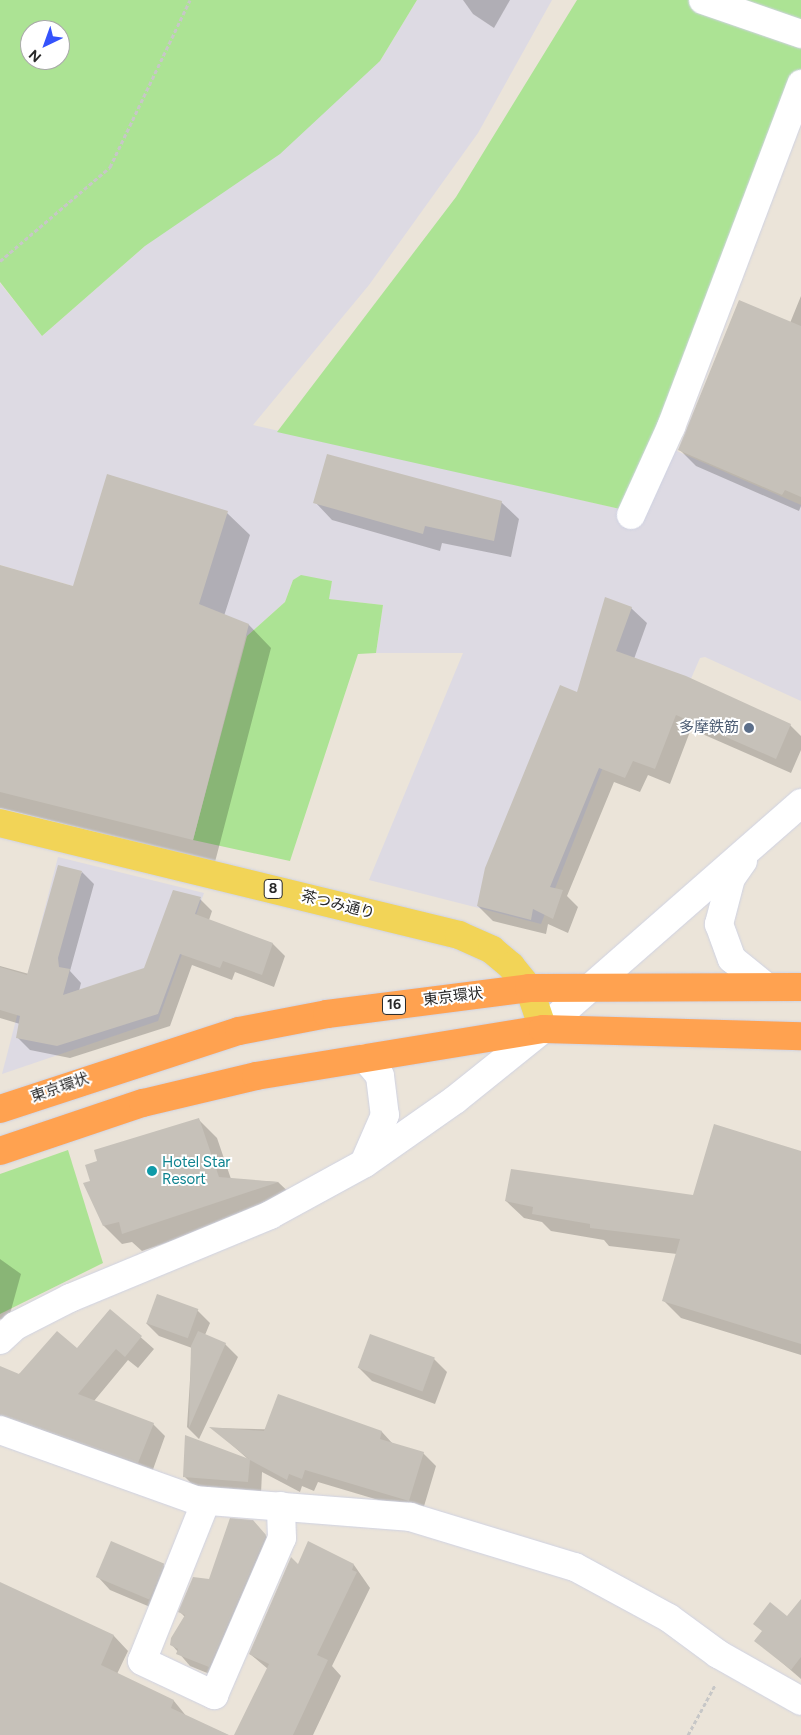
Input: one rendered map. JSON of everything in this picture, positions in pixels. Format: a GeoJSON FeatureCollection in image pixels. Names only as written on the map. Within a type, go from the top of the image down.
{"type":"FeatureCollection","features":[{"type":"Feature","properties":{"kind":"highway","name":"東京環状"},"geometry":{"type":"LineString","coordinates":[[0,1109],[239,1031],[326,1014],[529,988],[764,985],[801,987]]}},
{"type":"Feature","properties":{"kind":"highway"},"geometry":{"type":"LineString","coordinates":[[0,1150],[143,1103],[256,1076],[543,1029],[801,1036]]}},
{"type":"Feature","properties":{"kind":"main road","name":"茶つみ通り"},"geometry":{"type":"LineString","coordinates":[[0,823],[460,935],[492,950],[529,988],[543,1029]]}},
{"type":"Feature","properties":{"kind":"street"},"geometry":{"type":"LineString","coordinates":[[704,0],[801,34]]}},
{"type":"Feature","properties":{"kind":"street"},"geometry":{"type":"LineString","coordinates":[[631,515],[674,418],[801,84]]}},
{"type":"Feature","properties":{"kind":"street"},"geometry":{"type":"LineString","coordinates":[[0,1340],[15,1326],[70,1298],[270,1214],[365,1163],[456,1099],[543,1029],[586,988],[801,803]]}},
{"type":"Feature","properties":{"kind":"street"},"geometry":{"type":"LineString","coordinates":[[757,842],[731,878],[719,924],[732,958],[764,985]]}},
{"type":"Feature","properties":{"kind":"street"},"geometry":{"type":"LineString","coordinates":[[365,1058],[380,1076],[385,1115],[365,1163]]}},
{"type":"Feature","properties":{"kind":"street"},"geometry":{"type":"LineString","coordinates":[[0,1430],[206,1501],[410,1517],[575,1566],[669,1618],[718,1654],[801,1701]]}},
{"type":"Feature","properties":{"kind":"street"},"geometry":{"type":"LineString","coordinates":[[206,1501],[142,1661],[214,1695],[282,1538],[281,1506]]}},
{"type":"Feature","properties":{"kind":"path"},"geometry":{"type":"LineString","coordinates":[[0,261],[110,167],[190,0]]}},
{"type":"Feature","properties":{"kind":"path"},"geometry":{"type":"LineString","coordinates":[[688,1735],[721,1675]]}},
{"type":"Feature","properties":{"kind":"shaded area"},"geometry":{"type":"Polygon","coordinates":[[[417,0],[552,0],[478,133],[369,285],[253,425],[629,511],[670,448],[801,505],[801,701],[705,657],[700,658],[673,720],[628,704],[541,924],[369,880],[463,653],[376,653],[383,605],[328,599],[332,581],[301,576],[293,580],[285,602],[247,636],[0,565],[0,283],[42,336],[145,246],[380,61],[417,0]]]}},
{"type":"Feature","properties":{"kind":"shaded area"},"geometry":{"type":"Polygon","coordinates":[[[58,857],[204,893],[158,1021],[2,1074],[58,857]]]}},
{"type":"Feature","properties":{"kind":"green space"},"geometry":{"type":"Polygon","coordinates":[[[0,0],[417,0],[380,61],[280,154],[145,246],[42,336],[0,282],[0,0]]]}},
{"type":"Feature","properties":{"kind":"green space"},"geometry":{"type":"Polygon","coordinates":[[[577,0],[801,0],[801,99],[629,511],[277,432],[456,197],[577,0]]]}},
{"type":"Feature","properties":{"kind":"green space"},"geometry":{"type":"Polygon","coordinates":[[[301,575],[332,581],[329,599],[383,605],[376,653],[358,654],[290,861],[193,840],[247,636],[285,602],[293,580],[301,575]]]}},
{"type":"Feature","properties":{"kind":"green space"},"geometry":{"type":"Polygon","coordinates":[[[68,1150],[103,1263],[0,1314],[0,1174],[68,1150]]]}},
{"type":"Feature","properties":{"kind":"building"},"geometry":{"type":"Polygon","coordinates":[[[739,300],[801,326],[801,497],[785,490],[782,495],[678,450],[739,300]]]}},
{"type":"Feature","properties":{"kind":"building"},"geometry":{"type":"Polygon","coordinates":[[[327,454],[502,501],[494,541],[425,526],[423,534],[313,503],[327,454]]]}},
{"type":"Feature","properties":{"kind":"building"},"geometry":{"type":"Polygon","coordinates":[[[107,474],[228,511],[199,604],[249,624],[193,840],[0,792],[0,565],[73,586],[107,474]]]}},
{"type":"Feature","properties":{"kind":"building"},"geometry":{"type":"Polygon","coordinates":[[[605,597],[632,607],[616,651],[686,676],[791,724],[776,759],[676,715],[655,769],[633,761],[625,778],[599,768],[550,887],[563,890],[553,919],[533,909],[531,920],[477,906],[485,868],[560,685],[577,692],[605,597]]]}},
{"type":"Feature","properties":{"kind":"building"},"geometry":{"type":"Polygon","coordinates":[[[58,865],[82,871],[58,958],[59,967],[70,969],[63,995],[144,968],[173,890],[201,897],[195,914],[273,943],[262,975],[223,961],[220,968],[180,954],[158,1014],[57,1046],[16,1038],[20,1016],[0,1010],[0,967],[27,975],[58,865]]]}},
{"type":"Feature","properties":{"kind":"building","name":"Hotel Star Resort"},"geometry":{"type":"Polygon","coordinates":[[[199,1118],[219,1177],[279,1182],[122,1234],[119,1222],[103,1226],[83,1183],[90,1181],[85,1165],[97,1161],[94,1150],[199,1118]]]}},
{"type":"Feature","properties":{"kind":"building"},"geometry":{"type":"Polygon","coordinates":[[[714,1124],[801,1151],[801,1344],[662,1301],[680,1239],[590,1228],[590,1224],[532,1214],[533,1207],[505,1201],[511,1169],[693,1195],[714,1124]]]}},
{"type":"Feature","properties":{"kind":"building"},"geometry":{"type":"Polygon","coordinates":[[[157,1294],[198,1309],[188,1338],[146,1323],[157,1294]]]}},
{"type":"Feature","properties":{"kind":"building"},"geometry":{"type":"Polygon","coordinates":[[[110,1309],[142,1336],[125,1357],[116,1349],[78,1394],[154,1423],[138,1463],[0,1415],[0,1366],[19,1374],[57,1331],[77,1348],[110,1309]]]}},
{"type":"Feature","properties":{"kind":"building"},"geometry":{"type":"Polygon","coordinates":[[[198,1331],[226,1343],[189,1428],[191,1346],[198,1331]]]}},
{"type":"Feature","properties":{"kind":"building"},"geometry":{"type":"Polygon","coordinates":[[[370,1334],[435,1358],[423,1391],[358,1368],[370,1334]]]}},
{"type":"Feature","properties":{"kind":"building"},"geometry":{"type":"Polygon","coordinates":[[[278,1394],[382,1431],[380,1439],[424,1452],[409,1501],[305,1470],[302,1479],[289,1474],[287,1480],[250,1460],[248,1482],[183,1477],[185,1435],[249,1459],[209,1427],[264,1431],[278,1394]]]}},
{"type":"Feature","properties":{"kind":"building"},"geometry":{"type":"Polygon","coordinates":[[[230,1518],[253,1520],[266,1535],[209,1667],[176,1654],[178,1649],[170,1645],[171,1638],[185,1615],[178,1612],[193,1577],[209,1579],[230,1518]]]}},
{"type":"Feature","properties":{"kind":"building"},"geometry":{"type":"Polygon","coordinates":[[[111,1541],[164,1564],[149,1600],[96,1577],[111,1541]]]}},
{"type":"Feature","properties":{"kind":"building"},"geometry":{"type":"Polygon","coordinates":[[[308,1541],[354,1564],[352,1570],[357,1572],[317,1655],[328,1660],[293,1735],[234,1735],[269,1664],[249,1654],[291,1557],[298,1564],[308,1541]]]}},
{"type":"Feature","properties":{"kind":"building"},"geometry":{"type":"Polygon","coordinates":[[[0,1582],[114,1635],[101,1665],[174,1700],[171,1708],[229,1735],[0,1735],[0,1582]]]}},
{"type":"Feature","properties":{"kind":"building"},"geometry":{"type":"Polygon","coordinates":[[[801,1599],[801,1657],[791,1670],[754,1641],[762,1631],[753,1624],[770,1602],[787,1616],[801,1599]]]}},
{"type":"Feature","properties":{"kind":"place","name":"多摩鉄筋"},"geometry":{"type":"Point","coordinates":[749,728]}},
{"type":"Feature","properties":{"kind":"place","name":"Hotel Star Resort"},"geometry":{"type":"Point","coordinates":[152,1171]}}]}
